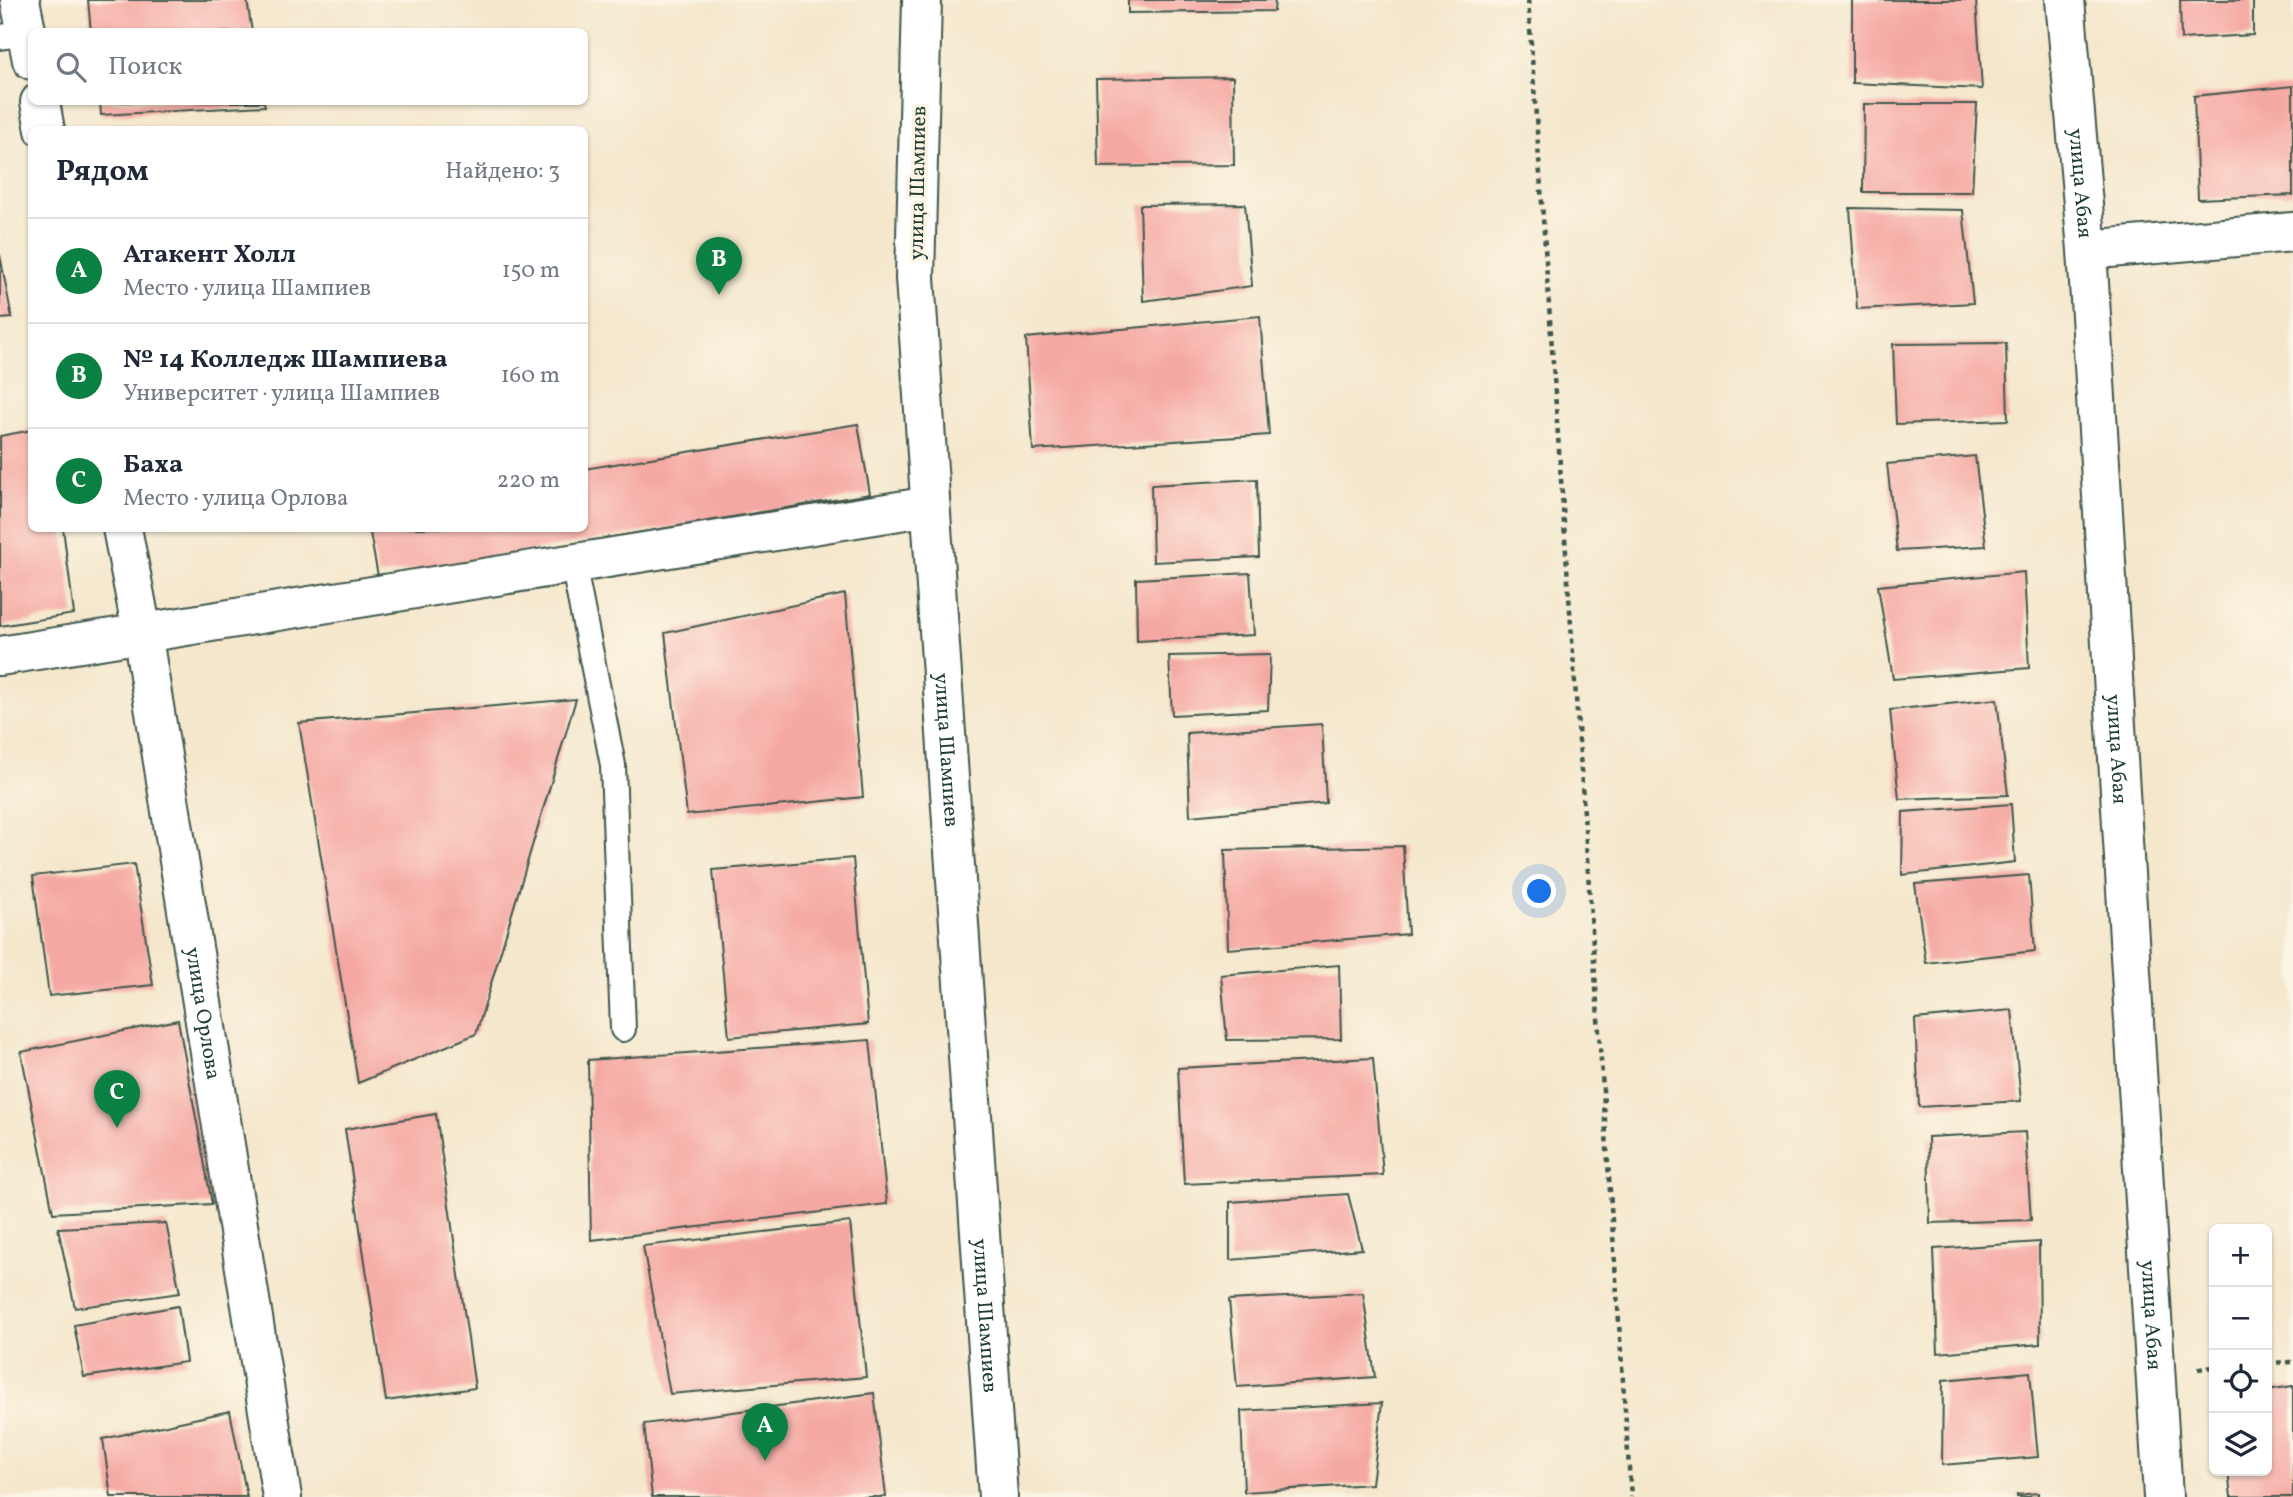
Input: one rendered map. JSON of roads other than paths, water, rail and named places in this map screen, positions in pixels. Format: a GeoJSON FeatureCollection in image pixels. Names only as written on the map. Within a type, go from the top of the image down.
{"type":"FeatureCollection","features":[{"type":"Feature","properties":{"kind":"street","name":"улица Шампиев"},"geometry":{"type":"LineString","coordinates":[[922,0],[915,278],[998,1497]]}},
{"type":"Feature","properties":{"kind":"street","name":"улица Абая"},"geometry":{"type":"LineString","coordinates":[[2065,0],[2087,250],[2163,1497]]}},
{"type":"Feature","properties":{"kind":"street"},"geometry":{"type":"LineString","coordinates":[[41,105],[44,126]]}},
{"type":"Feature","properties":{"kind":"street"},"geometry":{"type":"LineString","coordinates":[[2087,250],[2293,232]]}},
{"type":"Feature","properties":{"kind":"street"},"geometry":{"type":"LineString","coordinates":[[0,656],[930,506]]}},
{"type":"Feature","properties":{"kind":"street","name":"улица Орлова"},"geometry":{"type":"LineString","coordinates":[[123,532],[142,632],[282,1497]]}},
{"type":"Feature","properties":{"kind":"lane"},"geometry":{"type":"LineString","coordinates":[[573,563],[613,765],[623,1029]]}},
{"type":"Feature","properties":{"kind":"place","name":"№ 14 Колледж Шампиева"},"geometry":{"type":"Point","coordinates":[719,295]}},
{"type":"Feature","properties":{"kind":"place","name":"Баха"},"geometry":{"type":"Point","coordinates":[117,1128]}},
{"type":"Feature","properties":{"kind":"place","name":"Атакент Холл"},"geometry":{"type":"Point","coordinates":[765,1461]}}]}
